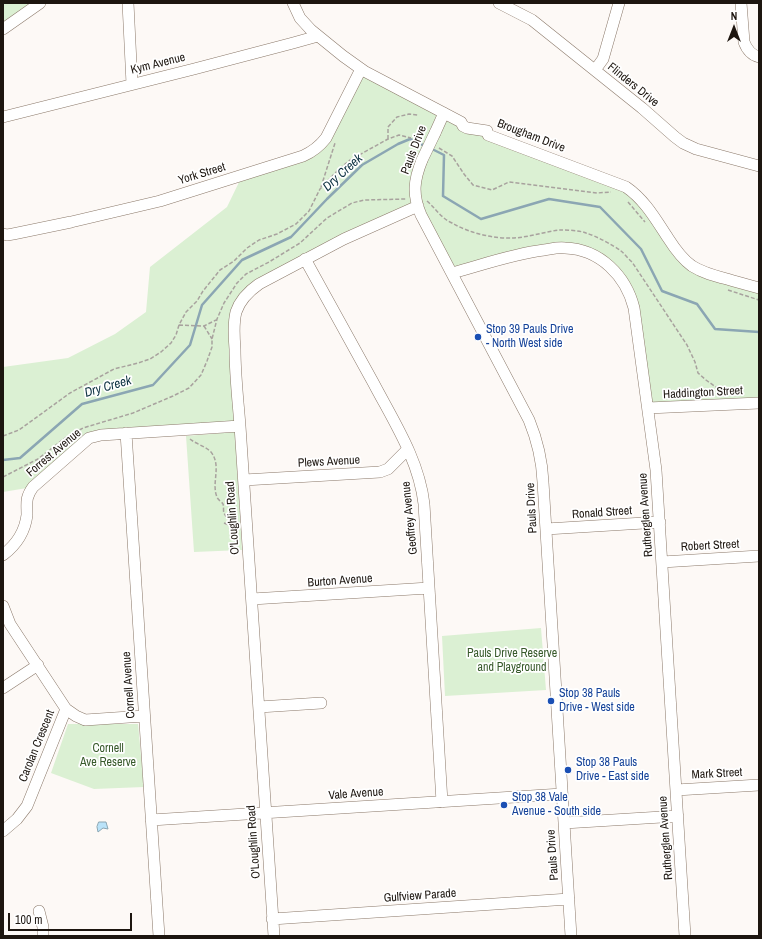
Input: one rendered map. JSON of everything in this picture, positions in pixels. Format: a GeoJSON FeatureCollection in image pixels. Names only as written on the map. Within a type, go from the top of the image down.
{"type":"FeatureCollection","features":[{"type":"Feature","properties":{"kind":"street"},"geometry":{"type":"LineString","coordinates":[[3,29],[40,3]]}},
{"type":"Feature","properties":{"kind":"street"},"geometry":{"type":"LineString","coordinates":[[128,3],[132,84]]}},
{"type":"Feature","properties":{"kind":"street","name":"Brougham Drive"},"geometry":{"type":"LineString","coordinates":[[293,3],[300,18],[311,30],[361,69],[461,122],[463,126],[467,128],[487,131],[488,135],[626,187],[643,201],[676,250],[692,266],[712,275],[759,288]]}},
{"type":"Feature","properties":{"kind":"street","name":"Flinders Drive"},"geometry":{"type":"LineString","coordinates":[[499,3],[532,20],[684,143],[696,149],[759,166]]}},
{"type":"Feature","properties":{"kind":"street"},"geometry":{"type":"LineString","coordinates":[[595,70],[603,59],[619,3]]}},
{"type":"Feature","properties":{"kind":"street"},"geometry":{"type":"LineString","coordinates":[[741,3],[744,42],[749,52],[759,57]]}},
{"type":"Feature","properties":{"kind":"street","name":"Kym Avenue"},"geometry":{"type":"LineString","coordinates":[[3,117],[318,36]]}},
{"type":"Feature","properties":{"kind":"street","name":"York Street"},"geometry":{"type":"LineString","coordinates":[[3,234],[7,235],[28,231],[160,201],[312,152],[319,147],[326,138],[361,69]]}},
{"type":"Feature","properties":{"kind":"street","name":"Pauls Drive"},"geometry":{"type":"LineString","coordinates":[[444,113],[419,168],[415,189],[417,203],[424,221],[529,420],[540,451],[571,936]]}},
{"type":"Feature","properties":{"kind":"street","name":"O'Loughlin Road"},"geometry":{"type":"LineString","coordinates":[[274,936],[234,347],[234,324],[236,312],[246,294],[255,286],[344,239],[417,203]]}},
{"type":"Feature","properties":{"kind":"street","name":"Rutherglen Avenue"},"geometry":{"type":"LineString","coordinates":[[452,273],[520,254],[558,248],[571,248],[584,251],[605,262],[620,277],[632,298],[656,470],[685,936]]}},
{"type":"Feature","properties":{"kind":"street","name":"Geoffrey Avenue"},"geometry":{"type":"LineString","coordinates":[[305,259],[401,436],[417,472],[422,492],[442,802]]}},
{"type":"Feature","properties":{"kind":"street","name":"Haddington Street"},"geometry":{"type":"LineString","coordinates":[[648,408],[759,403]]}},
{"type":"Feature","properties":{"kind":"street","name":"Forrest Avenue"},"geometry":{"type":"LineString","coordinates":[[3,556],[17,542],[21,535],[26,522],[28,495],[36,484],[89,438],[101,435],[126,433],[240,426]]}},
{"type":"Feature","properties":{"kind":"street","name":"Cornell Avenue"},"geometry":{"type":"LineString","coordinates":[[126,433],[159,936]]}},
{"type":"Feature","properties":{"kind":"street","name":"Plews Avenue"},"geometry":{"type":"LineString","coordinates":[[244,480],[380,472],[388,469],[408,450]]}},
{"type":"Feature","properties":{"kind":"street","name":"Ronald Street"},"geometry":{"type":"LineString","coordinates":[[546,529],[660,522]]}},
{"type":"Feature","properties":{"kind":"street","name":"Robert Street"},"geometry":{"type":"LineString","coordinates":[[662,562],[759,556]]}},
{"type":"Feature","properties":{"kind":"street","name":"Burton Avenue"},"geometry":{"type":"LineString","coordinates":[[252,599],[429,588]]}},
{"type":"Feature","properties":{"kind":"street","name":"Carolan Crescent"},"geometry":{"type":"LineString","coordinates":[[3,606],[10,624],[66,709],[27,806],[17,820],[3,831]]}},
{"type":"Feature","properties":{"kind":"street"},"geometry":{"type":"LineString","coordinates":[[3,688],[38,666]]}},
{"type":"Feature","properties":{"kind":"street"},"geometry":{"type":"LineString","coordinates":[[259,707],[321,703]]}},
{"type":"Feature","properties":{"kind":"street"},"geometry":{"type":"LineString","coordinates":[[66,709],[85,720],[144,716]]}},
{"type":"Feature","properties":{"kind":"street","name":"Mark Street"},"geometry":{"type":"LineString","coordinates":[[676,790],[759,785]]}},
{"type":"Feature","properties":{"kind":"street","name":"Vale Avenue"},"geometry":{"type":"LineString","coordinates":[[151,820],[562,794]]}},
{"type":"Feature","properties":{"kind":"street"},"geometry":{"type":"LineString","coordinates":[[564,823],[678,816]]}},
{"type":"Feature","properties":{"kind":"street","name":"Gulfview Parade"},"geometry":{"type":"LineString","coordinates":[[272,919],[569,899]]}},
{"type":"Feature","properties":{"kind":"street"},"geometry":{"type":"LineString","coordinates":[[39,911],[43,927],[43,936]]}},
{"type":"Feature","properties":{"kind":"path"},"geometry":{"type":"LineString","coordinates":[[388,139],[388,127],[397,117],[409,114],[418,115]]}},
{"type":"Feature","properties":{"kind":"path"},"geometry":{"type":"LineString","coordinates":[[320,189],[350,160],[388,139],[399,135],[411,138]]}},
{"type":"Feature","properties":{"kind":"path"},"geometry":{"type":"LineString","coordinates":[[3,436],[19,430],[70,393],[114,369],[150,359],[161,352],[171,343],[176,335],[179,325],[186,312],[197,301],[220,270],[234,261],[247,248],[259,240],[277,234],[296,224],[310,211],[320,189],[335,142]]}},
{"type":"Feature","properties":{"kind":"path"},"geometry":{"type":"LineString","coordinates":[[436,147],[452,156],[473,186],[492,190],[509,182],[597,193],[611,192]]}},
{"type":"Feature","properties":{"kind":"path"},"geometry":{"type":"LineString","coordinates":[[3,477],[38,459],[65,438],[82,428],[133,413],[189,388],[201,375],[212,347],[212,338],[217,319],[237,283],[246,274],[274,259],[300,242],[327,218],[352,203],[364,200],[379,199],[417,203],[422,199],[426,200],[445,220],[483,235],[514,238],[552,231],[571,230],[586,233],[609,244],[622,252],[632,262],[687,345],[695,362],[698,373],[720,390],[743,403]]}},
{"type":"Feature","properties":{"kind":"path"},"geometry":{"type":"LineString","coordinates":[[179,325],[204,326],[217,319]]}},
{"type":"Feature","properties":{"kind":"path"},"geometry":{"type":"LineString","coordinates":[[204,326],[212,338]]}},
{"type":"Feature","properties":{"kind":"path"},"geometry":{"type":"LineString","coordinates":[[189,439],[211,452],[216,464],[215,482],[217,497],[223,504],[225,515],[236,524],[240,530],[224,523]]}},
{"type":"Feature","properties":{"kind":"green space"},"geometry":{"type":"Polygon","coordinates":[[[3,3],[40,3],[3,29],[3,3]]]}},
{"type":"Feature","properties":{"kind":"green space"},"geometry":{"type":"Polygon","coordinates":[[[361,69],[461,122],[622,184],[692,266],[759,288],[759,403],[648,408],[632,303],[605,262],[560,248],[452,273],[417,204],[255,286],[235,319],[240,426],[97,435],[33,487],[3,492],[3,367],[68,358],[115,334],[146,312],[150,267],[227,207],[242,176],[324,142],[361,69]]]}},
{"type":"Feature","properties":{"kind":"green space"},"geometry":{"type":"Polygon","coordinates":[[[235,432],[242,550],[194,552],[186,436],[235,432]]]}},
{"type":"Feature","properties":{"kind":"green space","name":"Pauls Drive Reserve and Playground"},"geometry":{"type":"Polygon","coordinates":[[[541,628],[546,690],[445,696],[442,636],[541,628]]]}},
{"type":"Feature","properties":{"kind":"green space","name":"Cornell Ave Reserve"},"geometry":{"type":"Polygon","coordinates":[[[68,724],[138,724],[144,787],[94,789],[51,773],[68,724]]]}},
{"type":"Feature","properties":{"kind":"water"},"geometry":{"type":"Polygon","coordinates":[[[99,822],[106,822],[108,829],[103,828],[98,832],[97,827],[99,822]]]}},
{"type":"Feature","properties":{"kind":"waterway","name":"Dry Creek"},"geometry":{"type":"LineString","coordinates":[[3,460],[20,458],[82,404],[153,385],[190,345],[202,305],[242,260],[291,237],[362,165],[398,144],[410,139],[425,146]]}},
{"type":"Feature","properties":{"kind":"waterway","name":"Dry Creek"},"geometry":{"type":"LineString","coordinates":[[430,148],[444,155],[443,196],[481,219],[549,199],[600,207],[641,249],[662,291],[697,304],[715,329],[759,332]]}},
{"type":"Feature","properties":{"kind":"place","name":"Stop 39 Pauls Drive - North West side"},"geometry":{"type":"Point","coordinates":[478,337]}},
{"type":"Feature","properties":{"kind":"place","name":"Stop 38 Pauls Drive - West side"},"geometry":{"type":"Point","coordinates":[551,701]}},
{"type":"Feature","properties":{"kind":"place","name":"Stop 38 Pauls Drive - East side"},"geometry":{"type":"Point","coordinates":[568,770]}},
{"type":"Feature","properties":{"kind":"place","name":"Stop 38 Vale Avenue - South side"},"geometry":{"type":"Point","coordinates":[504,805]}}]}
